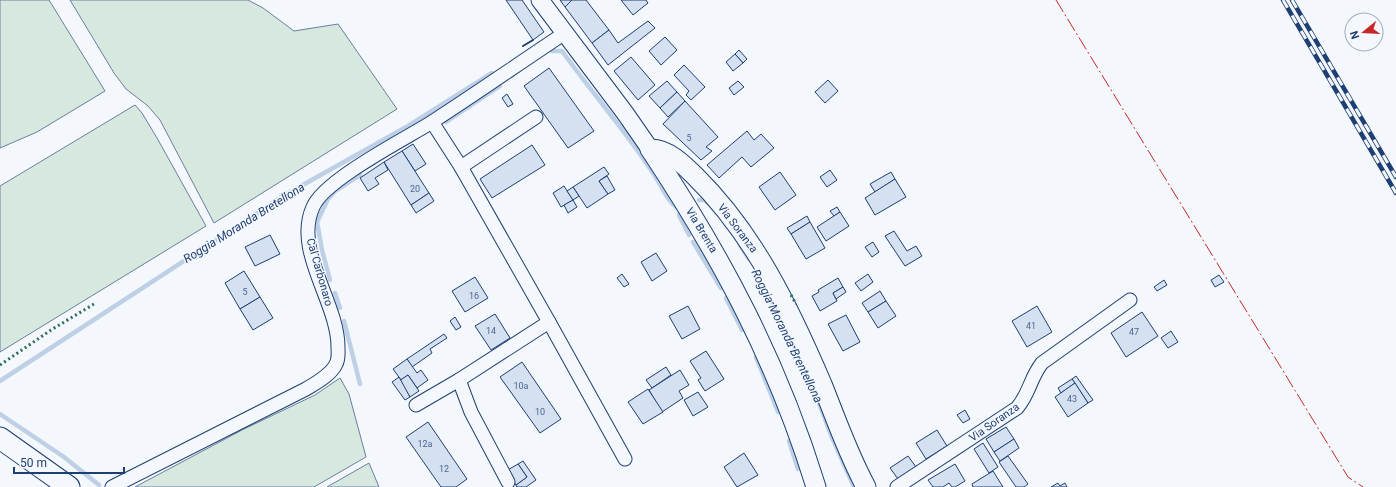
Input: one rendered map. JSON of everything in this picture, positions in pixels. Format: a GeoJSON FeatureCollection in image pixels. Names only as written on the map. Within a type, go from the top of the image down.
{"type":"FeatureCollection","features":[{"type":"Feature","properties":{"kind":"main road","name":"Via Brenta"},"geometry":{"type":"LineString","coordinates":[[650,149],[690,211],[722,265],[754,325],[795,423],[816,487]]}},
{"type":"Feature","properties":{"kind":"main road","name":"Via Soranza"},"geometry":{"type":"LineString","coordinates":[[650,149],[660,150],[689,170],[732,217],[757,252],[806,348],[852,459],[866,487]]}},
{"type":"Feature","properties":{"kind":"main road"},"geometry":{"type":"LineString","coordinates":[[0,438],[68,487]]}},
{"type":"Feature","properties":{"kind":"street","name":"Via Brenta"},"geometry":{"type":"LineString","coordinates":[[540,0],[650,149]]}},
{"type":"Feature","properties":{"kind":"street","name":"Cal Carbonaro"},"geometry":{"type":"LineString","coordinates":[[112,487],[306,389],[334,369],[338,359],[338,338],[309,242],[310,215],[318,196],[336,181],[432,122],[565,33]]}},
{"type":"Feature","properties":{"kind":"street"},"geometry":{"type":"LineString","coordinates":[[461,167],[536,117]]}},
{"type":"Feature","properties":{"kind":"street"},"geometry":{"type":"LineString","coordinates":[[432,122],[461,167],[625,459]]}},
{"type":"Feature","properties":{"kind":"street","name":"Via Soranza"},"geometry":{"type":"LineString","coordinates":[[897,487],[1018,408],[1025,400],[1033,374],[1042,363],[1130,300]]}},
{"type":"Feature","properties":{"kind":"street"},"geometry":{"type":"LineString","coordinates":[[416,405],[459,380],[549,322]]}},
{"type":"Feature","properties":{"kind":"street"},"geometry":{"type":"LineString","coordinates":[[459,380],[471,412],[508,482]]}},
{"type":"Feature","properties":{"kind":"shaded area"},"geometry":{"type":"Polygon","coordinates":[[[0,0],[49,0],[105,91],[37,132],[0,148],[0,0]]]}},
{"type":"Feature","properties":{"kind":"shaded area"},"geometry":{"type":"Polygon","coordinates":[[[70,0],[248,0],[263,8],[294,31],[338,24],[397,109],[214,223],[160,120],[148,106],[126,89],[114,73],[70,0]]]}},
{"type":"Feature","properties":{"kind":"shaded area"},"geometry":{"type":"Polygon","coordinates":[[[135,105],[142,113],[157,138],[206,226],[0,352],[0,186],[135,105]]]}},
{"type":"Feature","properties":{"kind":"shaded area"},"geometry":{"type":"Polygon","coordinates":[[[340,378],[349,394],[366,457],[314,487],[135,487],[242,430],[315,395],[340,378]]]}},
{"type":"Feature","properties":{"kind":"shaded area"},"geometry":{"type":"Polygon","coordinates":[[[369,463],[379,487],[327,487],[369,463]]]}},
{"type":"Feature","properties":{"kind":"building"},"geometry":{"type":"Polygon","coordinates":[[[506,0],[522,0],[544,32],[533,40],[506,0]]]}},
{"type":"Feature","properties":{"kind":"building"},"geometry":{"type":"Polygon","coordinates":[[[560,0],[572,0],[565,7],[560,0]]]}},
{"type":"Feature","properties":{"kind":"building"},"geometry":{"type":"Polygon","coordinates":[[[572,0],[586,0],[609,30],[592,43],[565,7],[572,0]]]}},
{"type":"Feature","properties":{"kind":"building"},"geometry":{"type":"Polygon","coordinates":[[[621,0],[646,0],[648,3],[633,15],[621,0]]]}},
{"type":"Feature","properties":{"kind":"building"},"geometry":{"type":"Polygon","coordinates":[[[648,21],[655,28],[608,65],[592,43],[609,30],[618,43],[648,21]]]}},
{"type":"Feature","properties":{"kind":"building"},"geometry":{"type":"Polygon","coordinates":[[[665,37],[677,50],[661,65],[649,51],[665,37]]]}},
{"type":"Feature","properties":{"kind":"building"},"geometry":{"type":"Polygon","coordinates":[[[739,50],[747,59],[743,63],[735,54],[739,50]]]}},
{"type":"Feature","properties":{"kind":"building"},"geometry":{"type":"Polygon","coordinates":[[[735,54],[743,63],[733,71],[726,62],[735,54]]]}},
{"type":"Feature","properties":{"kind":"building"},"geometry":{"type":"Polygon","coordinates":[[[631,57],[655,85],[638,100],[614,71],[631,57]]]}},
{"type":"Feature","properties":{"kind":"building"},"geometry":{"type":"Polygon","coordinates":[[[684,65],[705,87],[691,100],[686,95],[689,91],[674,75],[684,65]]]}},
{"type":"Feature","properties":{"kind":"building"},"geometry":{"type":"Polygon","coordinates":[[[549,68],[594,131],[568,148],[524,86],[549,68]]]}},
{"type":"Feature","properties":{"kind":"building"},"geometry":{"type":"Polygon","coordinates":[[[828,80],[838,91],[825,103],[815,92],[828,80]]]}},
{"type":"Feature","properties":{"kind":"building"},"geometry":{"type":"Polygon","coordinates":[[[667,81],[677,92],[660,108],[649,96],[667,81]]]}},
{"type":"Feature","properties":{"kind":"building"},"geometry":{"type":"Polygon","coordinates":[[[738,81],[744,87],[734,95],[729,88],[738,81]]]}},
{"type":"Feature","properties":{"kind":"building"},"geometry":{"type":"Polygon","coordinates":[[[677,92],[685,101],[668,117],[660,108],[677,92]]]}},
{"type":"Feature","properties":{"kind":"building"},"geometry":{"type":"Polygon","coordinates":[[[507,94],[513,104],[508,107],[502,98],[507,94]]]}},
{"type":"Feature","properties":{"kind":"building"},"geometry":{"type":"Polygon","coordinates":[[[685,101],[718,137],[706,147],[712,151],[701,160],[663,124],[685,101]]]}},
{"type":"Feature","properties":{"kind":"building"},"geometry":{"type":"Polygon","coordinates":[[[747,131],[754,140],[761,134],[774,148],[751,167],[742,157],[719,178],[707,165],[747,131]]]}},
{"type":"Feature","properties":{"kind":"building"},"geometry":{"type":"Polygon","coordinates":[[[413,144],[426,164],[415,171],[402,151],[413,144]]]}},
{"type":"Feature","properties":{"kind":"building"},"geometry":{"type":"Polygon","coordinates":[[[532,145],[545,165],[492,198],[480,179],[532,145]]]}},
{"type":"Feature","properties":{"kind":"building"},"geometry":{"type":"Polygon","coordinates":[[[402,151],[429,193],[411,205],[384,162],[402,151]]]}},
{"type":"Feature","properties":{"kind":"building"},"geometry":{"type":"Polygon","coordinates":[[[384,162],[388,170],[375,178],[379,184],[368,191],[360,178],[384,162]]]}},
{"type":"Feature","properties":{"kind":"building"},"geometry":{"type":"Polygon","coordinates":[[[604,167],[609,174],[599,181],[608,194],[587,208],[573,187],[604,167]]]}},
{"type":"Feature","properties":{"kind":"building"},"geometry":{"type":"Polygon","coordinates":[[[830,170],[837,180],[827,187],[820,177],[830,170]]]}},
{"type":"Feature","properties":{"kind":"building"},"geometry":{"type":"Polygon","coordinates":[[[780,172],[796,195],[775,210],[759,187],[780,172]]]}},
{"type":"Feature","properties":{"kind":"building"},"geometry":{"type":"Polygon","coordinates":[[[891,172],[895,179],[875,192],[870,184],[891,172]]]}},
{"type":"Feature","properties":{"kind":"building"},"geometry":{"type":"Polygon","coordinates":[[[607,176],[615,190],[608,194],[599,181],[607,176]]]}},
{"type":"Feature","properties":{"kind":"building"},"geometry":{"type":"Polygon","coordinates":[[[895,179],[906,197],[875,215],[865,198],[895,179]]]}},
{"type":"Feature","properties":{"kind":"building"},"geometry":{"type":"Polygon","coordinates":[[[564,186],[573,200],[561,207],[553,193],[564,186]]]}},
{"type":"Feature","properties":{"kind":"building"},"geometry":{"type":"Polygon","coordinates":[[[573,187],[579,196],[573,200],[567,191],[573,187]]]}},
{"type":"Feature","properties":{"kind":"building"},"geometry":{"type":"Polygon","coordinates":[[[429,193],[434,201],[416,213],[411,205],[429,193]]]}},
{"type":"Feature","properties":{"kind":"building"},"geometry":{"type":"Polygon","coordinates":[[[573,200],[577,207],[568,213],[564,205],[573,200]]]}},
{"type":"Feature","properties":{"kind":"building"},"geometry":{"type":"Polygon","coordinates":[[[837,207],[840,212],[834,216],[830,211],[837,207]]]}},
{"type":"Feature","properties":{"kind":"building"},"geometry":{"type":"Polygon","coordinates":[[[840,212],[849,226],[826,241],[817,227],[840,212]]]}},
{"type":"Feature","properties":{"kind":"building"},"geometry":{"type":"Polygon","coordinates":[[[807,216],[810,222],[791,234],[787,228],[807,216]]]}},
{"type":"Feature","properties":{"kind":"building"},"geometry":{"type":"Polygon","coordinates":[[[810,222],[825,248],[806,259],[791,234],[810,222]]]}},
{"type":"Feature","properties":{"kind":"building"},"geometry":{"type":"Polygon","coordinates":[[[894,231],[907,251],[916,246],[922,256],[905,266],[885,236],[894,231]]]}},
{"type":"Feature","properties":{"kind":"building"},"geometry":{"type":"Polygon","coordinates":[[[270,235],[280,254],[255,266],[245,247],[270,235]]]}},
{"type":"Feature","properties":{"kind":"building"},"geometry":{"type":"Polygon","coordinates":[[[873,242],[879,252],[872,257],[865,247],[873,242]]]}},
{"type":"Feature","properties":{"kind":"building"},"geometry":{"type":"Polygon","coordinates":[[[656,253],[667,271],[652,281],[641,262],[656,253]]]}},
{"type":"Feature","properties":{"kind":"building"},"geometry":{"type":"Polygon","coordinates":[[[244,271],[260,297],[240,309],[225,283],[244,271]]]}},
{"type":"Feature","properties":{"kind":"building"},"geometry":{"type":"Polygon","coordinates":[[[622,274],[629,284],[624,287],[617,278],[622,274]]]}},
{"type":"Feature","properties":{"kind":"building"},"geometry":{"type":"Polygon","coordinates":[[[868,274],[873,282],[861,291],[855,283],[868,274]]]}},
{"type":"Feature","properties":{"kind":"building"},"geometry":{"type":"Polygon","coordinates":[[[1219,275],[1224,282],[1215,287],[1211,280],[1219,275]]]}},
{"type":"Feature","properties":{"kind":"building"},"geometry":{"type":"Polygon","coordinates":[[[475,277],[488,298],[465,312],[452,291],[475,277]]]}},
{"type":"Feature","properties":{"kind":"building"},"geometry":{"type":"Polygon","coordinates":[[[838,278],[843,287],[833,293],[837,301],[820,311],[812,296],[819,292],[818,290],[838,278]]]}},
{"type":"Feature","properties":{"kind":"building"},"geometry":{"type":"Polygon","coordinates":[[[1164,280],[1167,285],[1157,291],[1154,287],[1164,280]]]}},
{"type":"Feature","properties":{"kind":"building"},"geometry":{"type":"Polygon","coordinates":[[[843,287],[846,292],[836,299],[833,293],[843,287]]]}},
{"type":"Feature","properties":{"kind":"building"},"geometry":{"type":"Polygon","coordinates":[[[880,291],[886,301],[868,312],[862,303],[880,291]]]}},
{"type":"Feature","properties":{"kind":"building"},"geometry":{"type":"Polygon","coordinates":[[[260,297],[273,318],[253,330],[240,309],[260,297]]]}},
{"type":"Feature","properties":{"kind":"building"},"geometry":{"type":"Polygon","coordinates":[[[886,301],[896,316],[878,328],[868,312],[886,301]]]}},
{"type":"Feature","properties":{"kind":"building"},"geometry":{"type":"Polygon","coordinates":[[[688,306],[700,329],[682,339],[669,316],[688,306]]]}},
{"type":"Feature","properties":{"kind":"building"},"geometry":{"type":"Polygon","coordinates":[[[1037,306],[1052,332],[1027,347],[1012,321],[1037,306]]]}},
{"type":"Feature","properties":{"kind":"building"},"geometry":{"type":"Polygon","coordinates":[[[1142,312],[1158,336],[1126,357],[1111,333],[1142,312]]]}},
{"type":"Feature","properties":{"kind":"building"},"geometry":{"type":"Polygon","coordinates":[[[495,314],[510,338],[491,350],[475,326],[495,314]]]}},
{"type":"Feature","properties":{"kind":"building"},"geometry":{"type":"Polygon","coordinates":[[[846,315],[860,342],[843,351],[828,324],[846,315]]]}},
{"type":"Feature","properties":{"kind":"building"},"geometry":{"type":"Polygon","coordinates":[[[455,317],[461,327],[456,330],[450,321],[455,317]]]}},
{"type":"Feature","properties":{"kind":"building"},"geometry":{"type":"Polygon","coordinates":[[[1171,331],[1178,342],[1168,348],[1161,338],[1171,331]]]}},
{"type":"Feature","properties":{"kind":"building"},"geometry":{"type":"Polygon","coordinates":[[[444,334],[447,338],[430,349],[432,353],[412,367],[407,359],[444,334]]]}},
{"type":"Feature","properties":{"kind":"building"},"geometry":{"type":"Polygon","coordinates":[[[706,351],[724,379],[705,391],[698,380],[701,378],[690,361],[706,351]]]}},
{"type":"Feature","properties":{"kind":"building"},"geometry":{"type":"Polygon","coordinates":[[[407,359],[417,373],[421,370],[428,380],[417,388],[408,375],[401,380],[393,369],[407,359]]]}},
{"type":"Feature","properties":{"kind":"building"},"geometry":{"type":"Polygon","coordinates":[[[522,362],[561,419],[540,433],[500,377],[522,362]]]}},
{"type":"Feature","properties":{"kind":"building"},"geometry":{"type":"Polygon","coordinates":[[[666,367],[671,375],[652,388],[646,380],[666,367]]]}},
{"type":"Feature","properties":{"kind":"building"},"geometry":{"type":"Polygon","coordinates":[[[680,370],[689,385],[679,391],[683,398],[662,412],[649,390],[680,370]]]}},
{"type":"Feature","properties":{"kind":"building"},"geometry":{"type":"Polygon","coordinates":[[[408,375],[419,391],[410,397],[399,381],[408,375]]]}},
{"type":"Feature","properties":{"kind":"building"},"geometry":{"type":"Polygon","coordinates":[[[1076,376],[1093,400],[1088,403],[1072,379],[1076,376]]]}},
{"type":"Feature","properties":{"kind":"building"},"geometry":{"type":"Polygon","coordinates":[[[399,377],[410,397],[405,400],[392,382],[399,377]]]}},
{"type":"Feature","properties":{"kind":"building"},"geometry":{"type":"Polygon","coordinates":[[[1072,379],[1075,383],[1061,393],[1058,388],[1072,379]]]}},
{"type":"Feature","properties":{"kind":"building"},"geometry":{"type":"Polygon","coordinates":[[[1075,383],[1088,403],[1068,417],[1055,397],[1075,383]]]}},
{"type":"Feature","properties":{"kind":"building"},"geometry":{"type":"Polygon","coordinates":[[[648,389],[663,412],[643,424],[628,402],[648,389]]]}},
{"type":"Feature","properties":{"kind":"building"},"geometry":{"type":"Polygon","coordinates":[[[698,392],[708,407],[693,416],[684,400],[698,392]]]}},
{"type":"Feature","properties":{"kind":"building"},"geometry":{"type":"Polygon","coordinates":[[[965,410],[970,419],[963,423],[957,415],[965,410]]]}},
{"type":"Feature","properties":{"kind":"building"},"geometry":{"type":"Polygon","coordinates":[[[428,422],[467,479],[456,487],[441,487],[406,437],[428,422]]]}},
{"type":"Feature","properties":{"kind":"building"},"geometry":{"type":"Polygon","coordinates":[[[1006,427],[1014,439],[994,452],[986,439],[1006,427]]]}},
{"type":"Feature","properties":{"kind":"building"},"geometry":{"type":"Polygon","coordinates":[[[937,430],[947,446],[926,459],[916,443],[937,430]]]}},
{"type":"Feature","properties":{"kind":"building"},"geometry":{"type":"Polygon","coordinates":[[[1014,439],[1019,448],[1000,461],[994,452],[1014,439]]]}},
{"type":"Feature","properties":{"kind":"building"},"geometry":{"type":"Polygon","coordinates":[[[983,443],[998,467],[989,473],[974,449],[983,443]]]}},
{"type":"Feature","properties":{"kind":"building"},"geometry":{"type":"Polygon","coordinates":[[[744,453],[758,475],[737,487],[724,467],[744,453]]]}},
{"type":"Feature","properties":{"kind":"building"},"geometry":{"type":"Polygon","coordinates":[[[908,456],[916,467],[898,479],[890,468],[908,456]]]}},
{"type":"Feature","properties":{"kind":"building"},"geometry":{"type":"Polygon","coordinates":[[[1008,456],[1028,484],[1024,487],[1016,487],[999,462],[1008,456]]]}},
{"type":"Feature","properties":{"kind":"building"},"geometry":{"type":"Polygon","coordinates":[[[523,461],[536,480],[526,487],[517,487],[516,485],[527,477],[518,464],[523,461]]]}},
{"type":"Feature","properties":{"kind":"building"},"geometry":{"type":"Polygon","coordinates":[[[518,464],[527,477],[516,485],[506,471],[518,464]]]}},
{"type":"Feature","properties":{"kind":"building"},"geometry":{"type":"Polygon","coordinates":[[[955,464],[965,481],[955,487],[952,487],[949,483],[943,487],[933,487],[928,480],[955,464]]]}},
{"type":"Feature","properties":{"kind":"building"},"geometry":{"type":"Polygon","coordinates":[[[993,471],[1003,487],[973,487],[972,484],[993,471]]]}},
{"type":"Feature","properties":{"kind":"building"},"geometry":{"type":"Polygon","coordinates":[[[1058,483],[1060,486],[1065,483],[1067,487],[1051,487],[1058,483]]]}},
{"type":"Feature","properties":{"kind":"waterway","name":"Roggia Moranda Brentellona"},"geometry":{"type":"LineString","coordinates":[[552,51],[562,51],[633,144],[655,176],[669,200],[681,210],[679,215],[689,235]]}},
{"type":"Feature","properties":{"kind":"waterway","name":"Roggia Moranda Bretellona"},"geometry":{"type":"LineString","coordinates":[[0,381],[285,195],[408,126],[492,73]]}},
{"type":"Feature","properties":{"kind":"waterway"},"geometry":{"type":"LineString","coordinates":[[446,122],[500,86]]}},
{"type":"Feature","properties":{"kind":"waterway"},"geometry":{"type":"LineString","coordinates":[[330,280],[322,250],[317,222],[328,199],[335,191],[360,175]]}},
{"type":"Feature","properties":{"kind":"waterway","name":"Roggia Moranda Brentellona"},"geometry":{"type":"LineString","coordinates":[[699,200],[705,200],[708,203]]}},
{"type":"Feature","properties":{"kind":"waterway"},"geometry":{"type":"LineString","coordinates":[[693,242],[721,288]]}},
{"type":"Feature","properties":{"kind":"waterway","name":"Roggia Moranda Brentellona"},"geometry":{"type":"LineString","coordinates":[[740,245],[749,259]]}},
{"type":"Feature","properties":{"kind":"waterway","name":"Roggia Moranda Brentellona"},"geometry":{"type":"LineString","coordinates":[[764,284],[808,375]]}},
{"type":"Feature","properties":{"kind":"waterway"},"geometry":{"type":"LineString","coordinates":[[335,293],[340,308]]}},
{"type":"Feature","properties":{"kind":"waterway"},"geometry":{"type":"LineString","coordinates":[[726,298],[742,330]]}},
{"type":"Feature","properties":{"kind":"waterway"},"geometry":{"type":"LineString","coordinates":[[344,321],[360,384]]}},
{"type":"Feature","properties":{"kind":"waterway"},"geometry":{"type":"LineString","coordinates":[[756,357],[778,412]]}},
{"type":"Feature","properties":{"kind":"waterway","name":"Roggia Moranda Brentellona"},"geometry":{"type":"LineString","coordinates":[[812,384],[831,435],[854,487]]}},
{"type":"Feature","properties":{"kind":"waterway"},"geometry":{"type":"LineString","coordinates":[[0,414],[64,457],[99,485]]}},
{"type":"Feature","properties":{"kind":"waterway"},"geometry":{"type":"LineString","coordinates":[[789,441],[798,469]]}},
{"type":"Feature","properties":{"kind":"railway"},"geometry":{"type":"LineString","coordinates":[[1283,0],[1396,193]]}},
{"type":"Feature","properties":{"kind":"railway"},"geometry":{"type":"LineString","coordinates":[[1292,0],[1396,177]]}},
{"type":"Feature","properties":{"kind":"hedge"},"geometry":{"type":"LineString","coordinates":[[791,295],[796,304]]}},
{"type":"Feature","properties":{"kind":"hedge"},"geometry":{"type":"LineString","coordinates":[[0,365],[51,330],[94,304]]}},
{"type":"Feature","properties":{"kind":"wall"},"geometry":{"type":"LineString","coordinates":[[523,46],[533,40]]}},
{"type":"Feature","properties":{"kind":"power"},"geometry":{"type":"LineString","coordinates":[[1056,0],[1348,477],[1363,487]]}}]}
